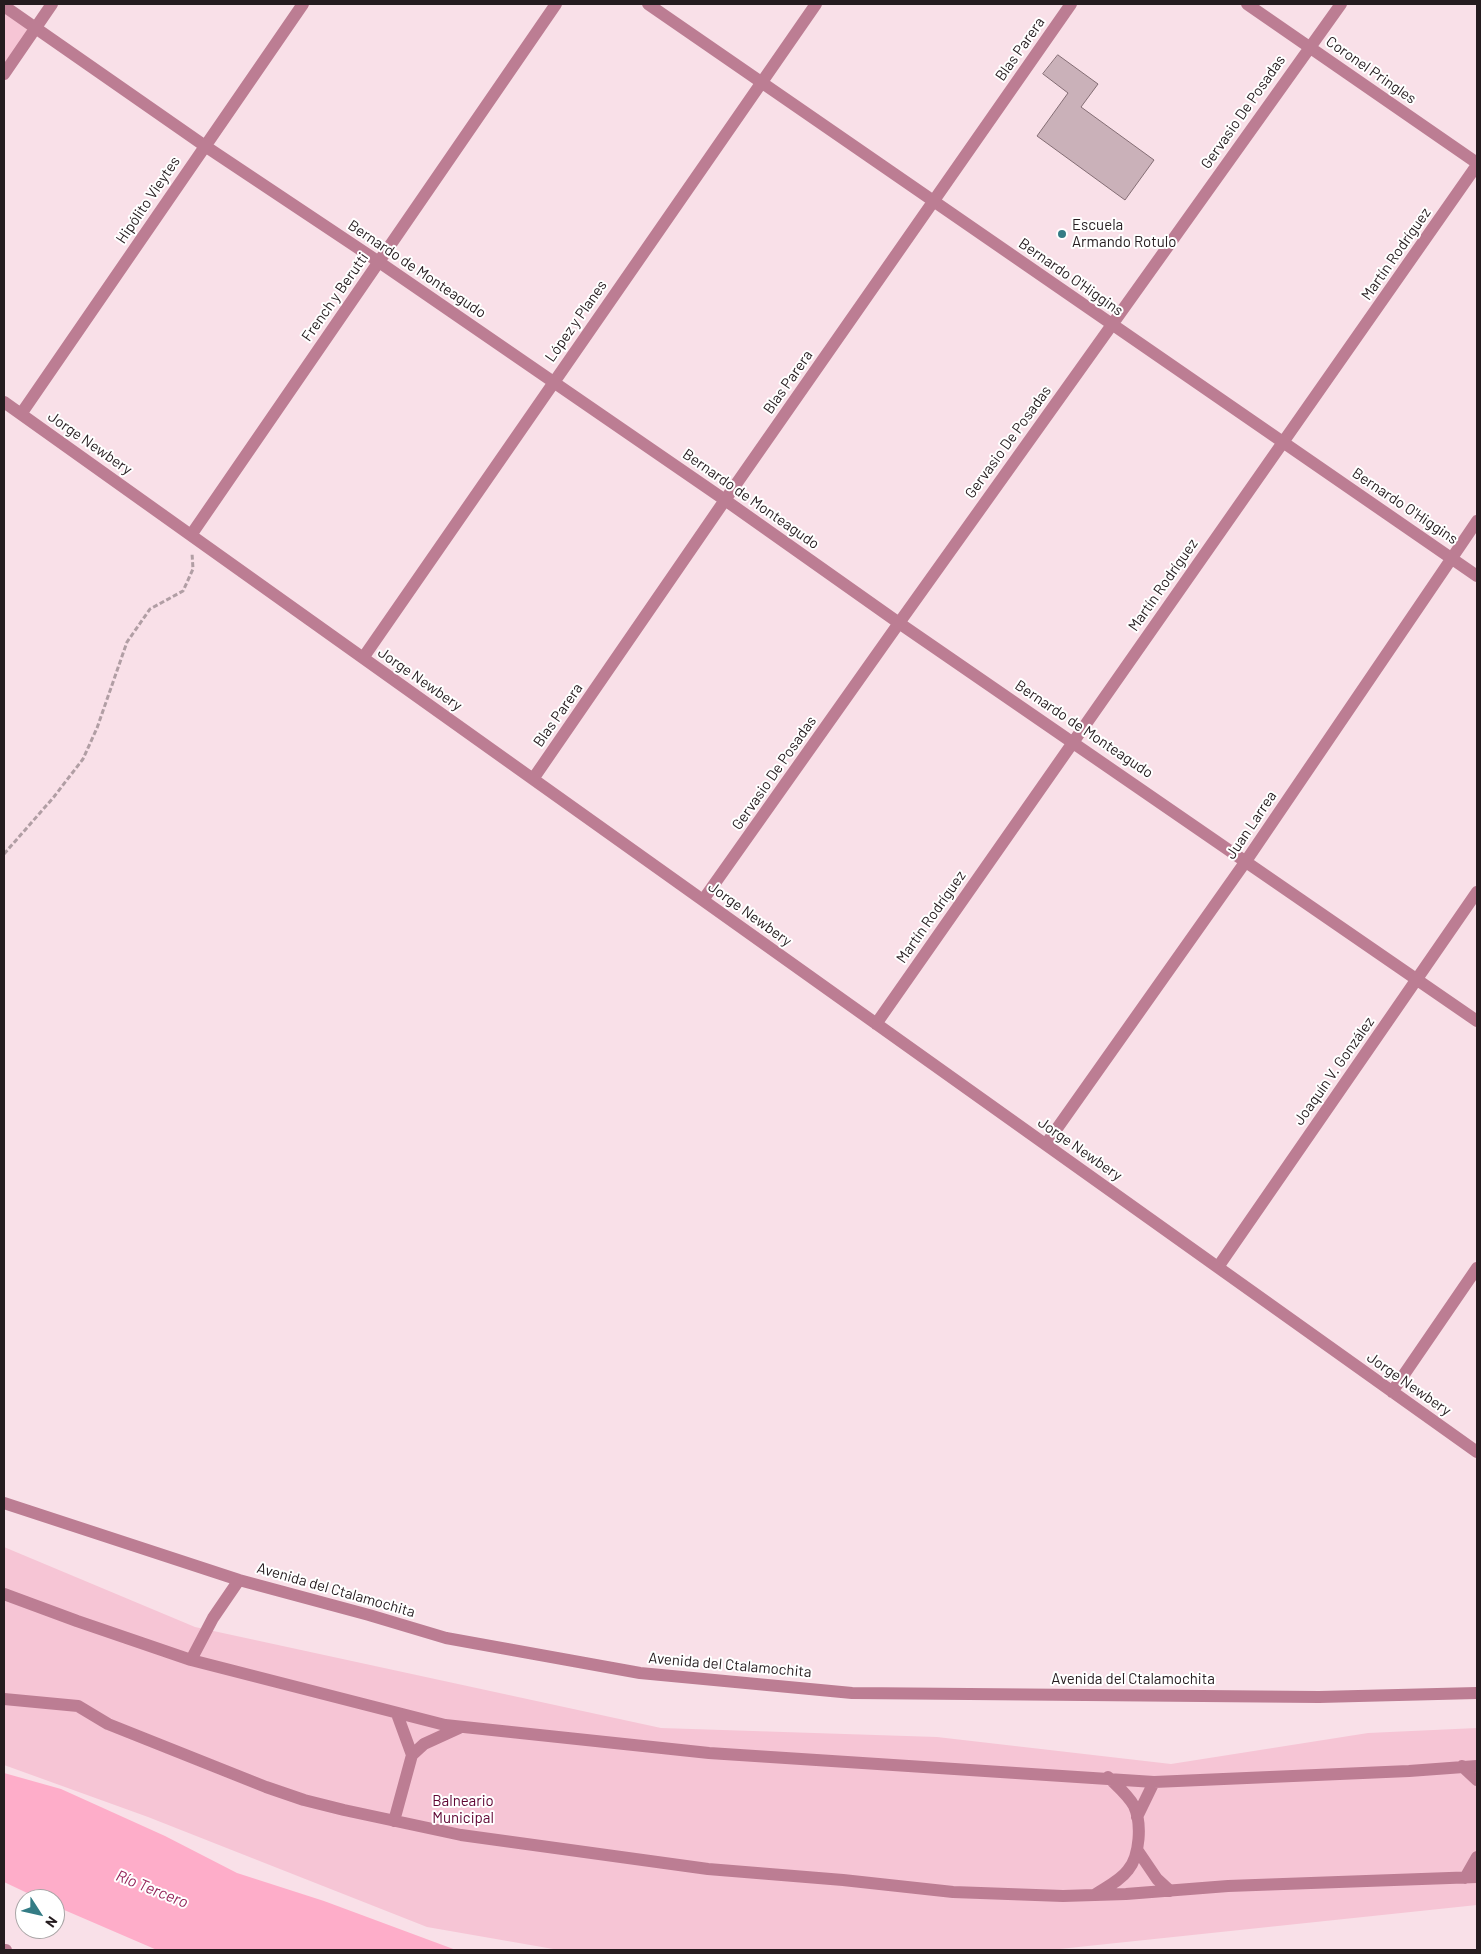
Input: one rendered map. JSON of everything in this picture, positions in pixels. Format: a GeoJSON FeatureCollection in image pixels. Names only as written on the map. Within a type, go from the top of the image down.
{"type":"FeatureCollection","features":[{"type":"Feature","properties":{"kind":"street"},"geometry":{"type":"LineString","coordinates":[[4,74],[52,4]]}},
{"type":"Feature","properties":{"kind":"street","name":"Hipólito Vieytes"},"geometry":{"type":"LineString","coordinates":[[21,414],[303,4]]}},
{"type":"Feature","properties":{"kind":"street","name":"French y Berutti"},"geometry":{"type":"LineString","coordinates":[[190,535],[556,4]]}},
{"type":"Feature","properties":{"kind":"street","name":"Bernardo O'Higgins"},"geometry":{"type":"LineString","coordinates":[[648,4],[1477,576]]}},
{"type":"Feature","properties":{"kind":"street","name":"López y Planes"},"geometry":{"type":"LineString","coordinates":[[363,658],[816,4]]}},
{"type":"Feature","properties":{"kind":"street","name":"Blas Parera"},"geometry":{"type":"LineString","coordinates":[[533,779],[1071,4]]}},
{"type":"Feature","properties":{"kind":"street","name":"Coronel Pringles"},"geometry":{"type":"LineString","coordinates":[[1247,4],[1477,164]]}},
{"type":"Feature","properties":{"kind":"street","name":"Gervasio De Posadas"},"geometry":{"type":"LineString","coordinates":[[704,900],[899,623],[1341,4]]}},
{"type":"Feature","properties":{"kind":"street","name":"Bernardo de Monteagudo"},"geometry":{"type":"LineString","coordinates":[[4,6],[205,146],[379,262],[552,383],[725,500],[899,623],[1477,1021]]}},
{"type":"Feature","properties":{"kind":"street","name":"Martín Rodríguez"},"geometry":{"type":"LineString","coordinates":[[876,1024],[1477,164]]}},
{"type":"Feature","properties":{"kind":"street","name":"Jorge Newbery"},"geometry":{"type":"LineString","coordinates":[[4,402],[1477,1452]]}},
{"type":"Feature","properties":{"kind":"street","name":"Juan Larrea"},"geometry":{"type":"LineString","coordinates":[[1046,1144],[1246,861],[1477,521]]}},
{"type":"Feature","properties":{"kind":"street","name":"Joaquín V. González"},"geometry":{"type":"LineString","coordinates":[[1218,1267],[1477,892]]}},
{"type":"Feature","properties":{"kind":"street"},"geometry":{"type":"LineString","coordinates":[[1392,1392],[1477,1268]]}},
{"type":"Feature","properties":{"kind":"street","name":"Avenida del Ctalamochita"},"geometry":{"type":"LineString","coordinates":[[4,1503],[239,1580],[446,1638],[640,1673],[852,1693],[1319,1697],[1477,1693]]}},
{"type":"Feature","properties":{"kind":"street"},"geometry":{"type":"LineString","coordinates":[[191,1660],[213,1618],[239,1580]]}},
{"type":"Feature","properties":{"kind":"street"},"geometry":{"type":"LineString","coordinates":[[4,1594],[77,1622],[191,1660],[445,1725],[719,1754],[943,1769],[1108,1777],[1154,1782],[1409,1771],[1477,1766]]}},
{"type":"Feature","properties":{"kind":"street"},"geometry":{"type":"LineString","coordinates":[[4,1699],[78,1706],[108,1724],[266,1787],[304,1800],[461,1835],[708,1869],[843,1880],[953,1892],[1092,1896],[1237,1885],[1471,1878],[1477,1857]]}},
{"type":"Feature","properties":{"kind":"street"},"geometry":{"type":"LineString","coordinates":[[397,1714],[412,1755]]}},
{"type":"Feature","properties":{"kind":"street"},"geometry":{"type":"LineString","coordinates":[[394,1821],[412,1755],[424,1744],[463,1727]]}},
{"type":"Feature","properties":{"kind":"street"},"geometry":{"type":"LineString","coordinates":[[1462,1766],[1477,1780]]}},
{"type":"Feature","properties":{"kind":"street"},"geometry":{"type":"LineString","coordinates":[[1092,1896],[1117,1880],[1129,1869],[1138,1851],[1137,1818],[1134,1807],[1125,1794],[1108,1777]]}},
{"type":"Feature","properties":{"kind":"street"},"geometry":{"type":"LineString","coordinates":[[1137,1818],[1154,1782]]}},
{"type":"Feature","properties":{"kind":"street"},"geometry":{"type":"LineString","coordinates":[[1138,1851],[1157,1880],[1170,1891]]}},
{"type":"Feature","properties":{"kind":"path"},"geometry":{"type":"LineString","coordinates":[[4,854],[53,798],[83,759],[97,728],[127,642],[150,609],[183,591],[193,569],[190,535]]}},
{"type":"Feature","properties":{"kind":"green space"},"geometry":{"type":"Polygon","coordinates":[[[4,6],[35,28],[4,74],[4,6]]]}},
{"type":"Feature","properties":{"kind":"green space","name":"Balneario Municipal"},"geometry":{"type":"Polygon","coordinates":[[[4,1547],[195,1627],[661,1728],[937,1737],[1171,1764],[1368,1733],[1477,1728],[1477,1905],[1050,1950],[559,1950],[427,1927],[148,1817],[4,1765],[4,1547]]]}},
{"type":"Feature","properties":{"kind":"water","name":"Río Tercero"},"geometry":{"type":"Polygon","coordinates":[[[4,1773],[61,1789],[165,1836],[237,1873],[324,1901],[456,1950],[157,1950],[65,1910],[65,1889],[19,1889],[4,1882],[4,1773]]]}},
{"type":"Feature","properties":{"kind":"building"},"geometry":{"type":"Polygon","coordinates":[[[1058,55],[1098,84],[1081,107],[1154,160],[1125,200],[1037,136],[1068,93],[1043,74],[1058,55]]]}},
{"type":"Feature","properties":{"kind":"place","name":"Escuela Armando Rotulo"},"geometry":{"type":"Point","coordinates":[1062,234]}}]}
